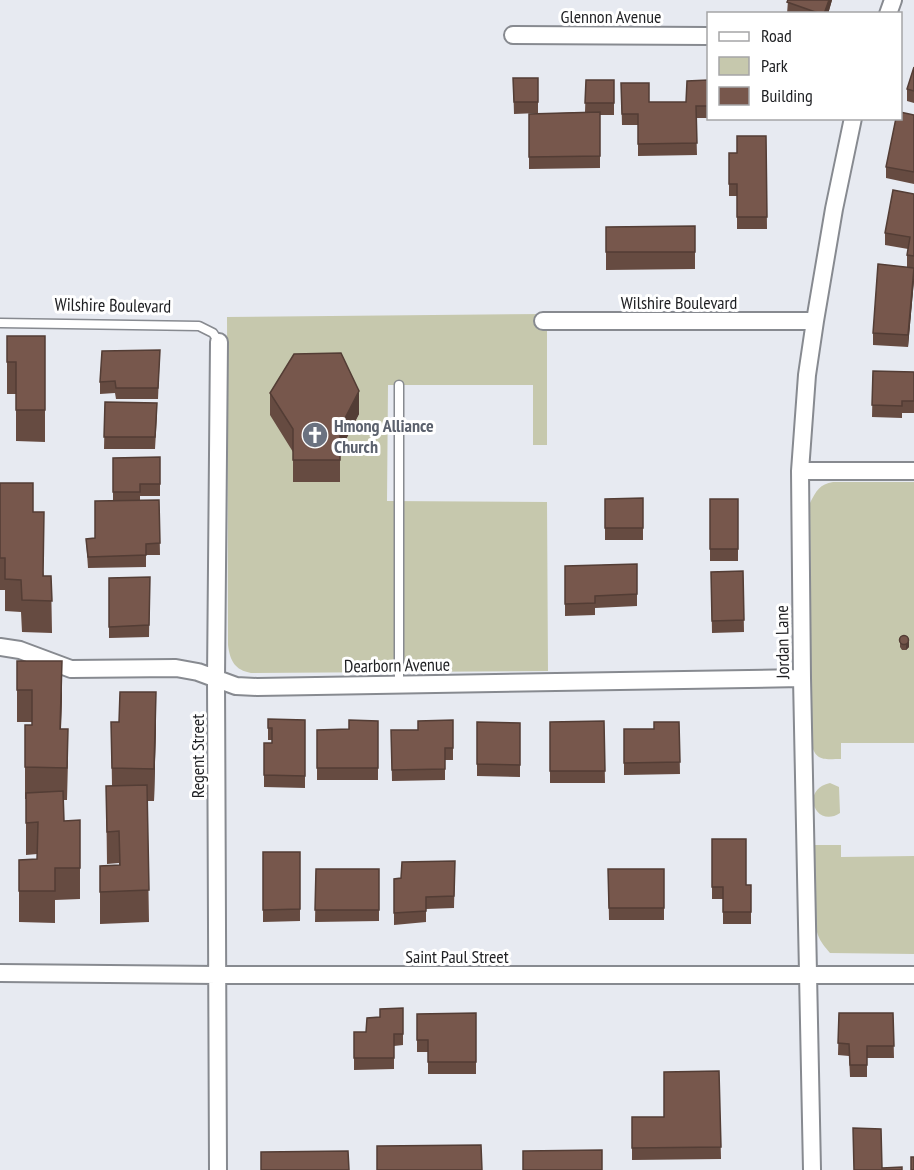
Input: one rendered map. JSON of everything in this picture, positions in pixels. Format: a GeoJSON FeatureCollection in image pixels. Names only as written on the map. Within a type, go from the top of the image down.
{"type":"FeatureCollection","features":[{"type":"Feature","properties":{"kind":"street","name":"Glennon Avenue"},"geometry":{"type":"LineString","coordinates":[[513,35],[707,36]]}},
{"type":"Feature","properties":{"kind":"street","name":"Jordan Lane"},"geometry":{"type":"LineString","coordinates":[[812,1170],[801,678],[800,471],[807,375],[815,321],[834,209],[854,120]]}},
{"type":"Feature","properties":{"kind":"street","name":"Wilshire Boulevard"},"geometry":{"type":"LineString","coordinates":[[543,321],[815,321]]}},
{"type":"Feature","properties":{"kind":"street","name":"Regent Street"},"geometry":{"type":"LineString","coordinates":[[218,1170],[216,679],[219,342]]}},
{"type":"Feature","properties":{"kind":"street"},"geometry":{"type":"LineString","coordinates":[[800,471],[914,471]]}},
{"type":"Feature","properties":{"kind":"street","name":"Dearborn Avenue"},"geometry":{"type":"LineString","coordinates":[[0,647],[20,650],[71,669],[176,668],[198,672],[236,686],[256,687],[801,678]]}},
{"type":"Feature","properties":{"kind":"street","name":"Saint Paul Street"},"geometry":{"type":"LineString","coordinates":[[0,973],[914,975]]}},
{"type":"Feature","properties":{"kind":"lane","name":"Wilshire Boulevard"},"geometry":{"type":"LineString","coordinates":[[0,323],[199,326],[213,333],[219,342]]}},
{"type":"Feature","properties":{"kind":"lane"},"geometry":{"type":"LineString","coordinates":[[399,385],[399,685]]}},
{"type":"Feature","properties":{"kind":"green space"},"geometry":{"type":"Polygon","coordinates":[[[547,314],[547,445],[533,445],[533,385],[388,385],[387,501],[547,502],[548,671],[251,673],[241,670],[234,664],[228,645],[227,317],[547,314]],[[359,414],[293,452],[340,482],[340,451],[359,414]]]}},
{"type":"Feature","properties":{"kind":"green space"},"geometry":{"type":"Polygon","coordinates":[[[833,482],[914,482],[914,743],[841,743],[841,759],[818,756],[811,743],[810,503],[819,489],[833,482]]]}},
{"type":"Feature","properties":{"kind":"green space"},"geometry":{"type":"Polygon","coordinates":[[[830,783],[839,787],[840,813],[831,817],[818,812],[813,800],[815,793],[821,787],[830,783]]]}},
{"type":"Feature","properties":{"kind":"green space"},"geometry":{"type":"Polygon","coordinates":[[[814,845],[841,845],[841,857],[914,856],[914,954],[830,953],[820,939],[815,921],[814,845]]]}},
{"type":"Feature","properties":{"kind":"building"},"geometry":{"type":"Polygon","coordinates":[[[788,0],[829,0],[825,12],[815,12],[787,2],[788,0]]]}},
{"type":"Feature","properties":{"kind":"building"},"geometry":{"type":"Polygon","coordinates":[[[914,67],[914,91],[907,89],[914,67]]]}},
{"type":"Feature","properties":{"kind":"building"},"geometry":{"type":"Polygon","coordinates":[[[513,78],[538,78],[538,102],[514,102],[513,78]]]}},
{"type":"Feature","properties":{"kind":"building"},"geometry":{"type":"Polygon","coordinates":[[[586,80],[614,80],[614,103],[585,103],[586,80]]]}},
{"type":"Feature","properties":{"kind":"building"},"geometry":{"type":"Polygon","coordinates":[[[707,80],[707,106],[696,106],[697,143],[638,144],[638,114],[622,114],[621,83],[649,83],[649,102],[686,102],[687,81],[707,80]]]}},
{"type":"Feature","properties":{"kind":"building"},"geometry":{"type":"Polygon","coordinates":[[[600,112],[600,156],[529,157],[529,114],[600,112]]]}},
{"type":"Feature","properties":{"kind":"building"},"geometry":{"type":"Polygon","coordinates":[[[902,112],[914,115],[914,172],[886,167],[896,120],[902,120],[902,112]]]}},
{"type":"Feature","properties":{"kind":"building"},"geometry":{"type":"Polygon","coordinates":[[[737,136],[766,136],[767,217],[737,217],[737,184],[729,184],[729,153],[737,153],[737,136]]]}},
{"type":"Feature","properties":{"kind":"building"},"geometry":{"type":"Polygon","coordinates":[[[893,190],[914,194],[914,256],[907,255],[910,237],[885,233],[893,190]]]}},
{"type":"Feature","properties":{"kind":"building"},"geometry":{"type":"Polygon","coordinates":[[[695,226],[695,252],[606,252],[606,227],[695,226]]]}},
{"type":"Feature","properties":{"kind":"building"},"geometry":{"type":"Polygon","coordinates":[[[878,264],[914,268],[908,335],[873,333],[878,264]]]}},
{"type":"Feature","properties":{"kind":"building"},"geometry":{"type":"Polygon","coordinates":[[[7,336],[45,336],[45,410],[16,410],[16,362],[7,362],[7,336]]]}},
{"type":"Feature","properties":{"kind":"building"},"geometry":{"type":"Polygon","coordinates":[[[160,350],[158,388],[116,388],[115,381],[100,382],[102,351],[160,350]]]}},
{"type":"Feature","properties":{"kind":"building","name":"Hmong Alliance Church"},"geometry":{"type":"Polygon","coordinates":[[[341,353],[359,391],[340,428],[340,460],[293,460],[293,429],[270,393],[294,354],[341,353]]]}},
{"type":"Feature","properties":{"kind":"building"},"geometry":{"type":"Polygon","coordinates":[[[873,371],[914,372],[914,401],[902,401],[902,406],[872,405],[873,371]]]}},
{"type":"Feature","properties":{"kind":"building"},"geometry":{"type":"Polygon","coordinates":[[[105,402],[157,403],[155,437],[104,437],[105,402]]]}},
{"type":"Feature","properties":{"kind":"building"},"geometry":{"type":"Polygon","coordinates":[[[160,457],[160,484],[140,484],[140,492],[113,492],[113,458],[160,457]]]}},
{"type":"Feature","properties":{"kind":"building"},"geometry":{"type":"Polygon","coordinates":[[[0,483],[33,483],[33,512],[44,512],[43,576],[51,576],[52,601],[22,600],[21,580],[5,579],[5,558],[0,558],[0,483]]]}},
{"type":"Feature","properties":{"kind":"building"},"geometry":{"type":"Polygon","coordinates":[[[643,498],[643,528],[605,528],[605,499],[643,498]]]}},
{"type":"Feature","properties":{"kind":"building"},"geometry":{"type":"Polygon","coordinates":[[[710,499],[738,499],[738,549],[710,549],[710,499]]]}},
{"type":"Feature","properties":{"kind":"building"},"geometry":{"type":"Polygon","coordinates":[[[159,500],[160,543],[146,544],[146,555],[88,557],[86,539],[95,538],[95,501],[159,500]]]}},
{"type":"Feature","properties":{"kind":"building"},"geometry":{"type":"Polygon","coordinates":[[[637,564],[637,594],[595,596],[595,603],[565,604],[565,566],[637,564]]]}},
{"type":"Feature","properties":{"kind":"building"},"geometry":{"type":"Polygon","coordinates":[[[743,571],[744,620],[712,621],[711,572],[743,571]]]}},
{"type":"Feature","properties":{"kind":"building"},"geometry":{"type":"Polygon","coordinates":[[[150,577],[149,625],[109,627],[109,578],[150,577]]]}},
{"type":"Feature","properties":{"kind":"building"},"geometry":{"type":"Polygon","coordinates":[[[904,635],[909,640],[904,645],[899,640],[904,635]]]}},
{"type":"Feature","properties":{"kind":"building"},"geometry":{"type":"Polygon","coordinates":[[[17,661],[62,661],[60,729],[68,729],[67,768],[25,767],[25,725],[32,725],[32,690],[17,690],[17,661]]]}},
{"type":"Feature","properties":{"kind":"building"},"geometry":{"type":"Polygon","coordinates":[[[120,692],[156,692],[154,769],[112,768],[111,722],[119,722],[120,692]]]}},
{"type":"Feature","properties":{"kind":"building"},"geometry":{"type":"Polygon","coordinates":[[[268,719],[305,720],[305,776],[264,775],[264,743],[272,743],[272,728],[268,728],[268,719]]]}},
{"type":"Feature","properties":{"kind":"building"},"geometry":{"type":"Polygon","coordinates":[[[349,720],[378,721],[378,768],[317,768],[317,730],[349,729],[349,720]]]}},
{"type":"Feature","properties":{"kind":"building"},"geometry":{"type":"Polygon","coordinates":[[[453,720],[453,748],[445,748],[445,769],[392,770],[391,730],[418,730],[418,721],[453,720]]]}},
{"type":"Feature","properties":{"kind":"building"},"geometry":{"type":"Polygon","coordinates":[[[604,721],[605,771],[550,771],[550,722],[604,721]]]}},
{"type":"Feature","properties":{"kind":"building"},"geometry":{"type":"Polygon","coordinates":[[[477,722],[520,723],[520,765],[477,764],[477,722]]]}},
{"type":"Feature","properties":{"kind":"building"},"geometry":{"type":"Polygon","coordinates":[[[654,722],[679,722],[680,762],[624,763],[624,729],[654,729],[654,722]]]}},
{"type":"Feature","properties":{"kind":"building"},"geometry":{"type":"Polygon","coordinates":[[[147,785],[149,890],[100,892],[100,866],[120,865],[119,831],[107,832],[106,786],[147,785]]]}},
{"type":"Feature","properties":{"kind":"building"},"geometry":{"type":"Polygon","coordinates":[[[63,791],[64,821],[80,820],[80,868],[55,868],[55,891],[19,891],[19,860],[37,859],[38,822],[26,823],[26,793],[63,791]]]}},
{"type":"Feature","properties":{"kind":"building"},"geometry":{"type":"Polygon","coordinates":[[[712,839],[746,839],[746,885],[751,885],[751,912],[723,912],[723,887],[712,887],[712,839]]]}},
{"type":"Feature","properties":{"kind":"building"},"geometry":{"type":"Polygon","coordinates":[[[263,852],[300,852],[300,909],[263,910],[263,852]]]}},
{"type":"Feature","properties":{"kind":"building"},"geometry":{"type":"Polygon","coordinates":[[[455,861],[454,896],[426,897],[426,911],[394,913],[394,879],[401,878],[402,862],[455,861]]]}},
{"type":"Feature","properties":{"kind":"building"},"geometry":{"type":"Polygon","coordinates":[[[316,869],[379,869],[379,910],[315,910],[316,869]]]}},
{"type":"Feature","properties":{"kind":"building"},"geometry":{"type":"Polygon","coordinates":[[[608,869],[664,869],[664,908],[609,908],[608,869]]]}},
{"type":"Feature","properties":{"kind":"building"},"geometry":{"type":"Polygon","coordinates":[[[403,1008],[403,1034],[394,1034],[394,1058],[354,1058],[354,1032],[366,1032],[367,1018],[380,1017],[380,1009],[403,1008]]]}},
{"type":"Feature","properties":{"kind":"building"},"geometry":{"type":"Polygon","coordinates":[[[476,1013],[476,1062],[428,1062],[428,1040],[417,1040],[417,1014],[476,1013]]]}},
{"type":"Feature","properties":{"kind":"building"},"geometry":{"type":"Polygon","coordinates":[[[839,1013],[893,1013],[894,1046],[867,1046],[867,1065],[850,1065],[849,1044],[838,1043],[839,1013]]]}},
{"type":"Feature","properties":{"kind":"building"},"geometry":{"type":"Polygon","coordinates":[[[719,1071],[721,1147],[632,1148],[632,1117],[664,1117],[664,1072],[719,1071]]]}},
{"type":"Feature","properties":{"kind":"building"},"geometry":{"type":"Polygon","coordinates":[[[853,1128],[881,1129],[882,1168],[902,1167],[902,1170],[854,1170],[853,1128]]]}},
{"type":"Feature","properties":{"kind":"building"},"geometry":{"type":"Polygon","coordinates":[[[481,1145],[482,1170],[377,1170],[377,1146],[481,1145]]]}},
{"type":"Feature","properties":{"kind":"building"},"geometry":{"type":"Polygon","coordinates":[[[602,1150],[602,1170],[523,1170],[523,1151],[602,1150]]]}},
{"type":"Feature","properties":{"kind":"building"},"geometry":{"type":"Polygon","coordinates":[[[348,1151],[349,1170],[261,1170],[261,1152],[348,1151]]]}},
{"type":"Feature","properties":{"kind":"building"},"geometry":{"type":"Polygon","coordinates":[[[911,1157],[914,1157],[914,1170],[911,1170],[911,1157]]]}},
{"type":"Feature","properties":{"kind":"place","name":"Hmong Alliance Church"},"geometry":{"type":"Point","coordinates":[315,435]}}]}
